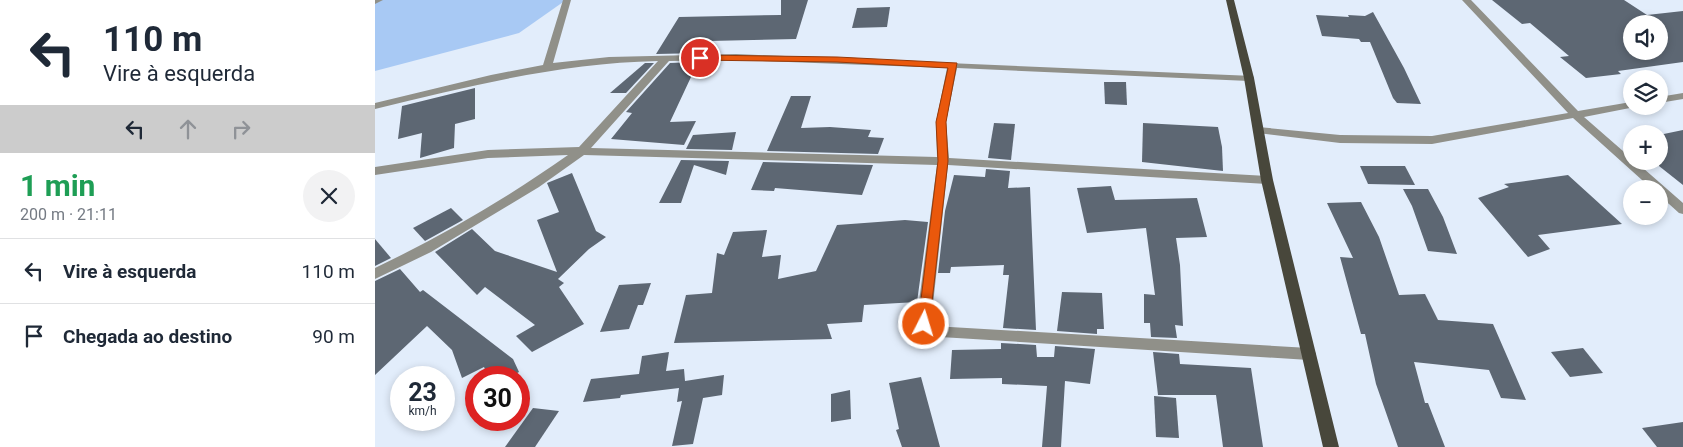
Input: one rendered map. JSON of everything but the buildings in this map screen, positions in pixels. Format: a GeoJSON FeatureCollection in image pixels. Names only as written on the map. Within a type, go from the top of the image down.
{"type":"FeatureCollection","features":[{"type":"Feature","properties":{"kind":"main road"},"geometry":{"type":"LineString","coordinates":[[1230,0],[1249,78],[1267,180],[1331,447]]}},
{"type":"Feature","properties":{"kind":"street"},"geometry":{"type":"LineString","coordinates":[[375,1],[379,0]]}},
{"type":"Feature","properties":{"kind":"street"},"geometry":{"type":"LineString","coordinates":[[547,68],[567,0]]}},
{"type":"Feature","properties":{"kind":"street"},"geometry":{"type":"LineString","coordinates":[[1465,0],[1576,115],[1683,210]]}},
{"type":"Feature","properties":{"kind":"street"},"geometry":{"type":"LineString","coordinates":[[375,274],[426,249],[535,184],[582,151],[666,58]]}},
{"type":"Feature","properties":{"kind":"street"},"geometry":{"type":"LineString","coordinates":[[375,106],[461,84],[547,68],[607,60],[666,58],[828,59],[1249,78]]}},
{"type":"Feature","properties":{"kind":"street"},"geometry":{"type":"LineString","coordinates":[[953,65],[941,122],[943,161],[924,316],[924,324],[929,332],[1309,354]]}},
{"type":"Feature","properties":{"kind":"street"},"geometry":{"type":"LineString","coordinates":[[1668,98],[1683,96]]}},
{"type":"Feature","properties":{"kind":"street"},"geometry":{"type":"LineString","coordinates":[[1258,130],[1340,139],[1432,140],[1623,106]]}},
{"type":"Feature","properties":{"kind":"street"},"geometry":{"type":"LineString","coordinates":[[375,171],[487,154],[582,151],[943,161],[1267,180]]}},
{"type":"Feature","properties":{"kind":"shaded area"},"geometry":{"type":"Polygon","coordinates":[[[375,0],[566,0],[519,33],[375,71],[375,0]]]}},
{"type":"Feature","properties":{"kind":"route"},"geometry":{"type":"LineString","coordinates":[[700,58],[837,60],[953,65],[941,122],[943,161],[924,324]]}}]}
